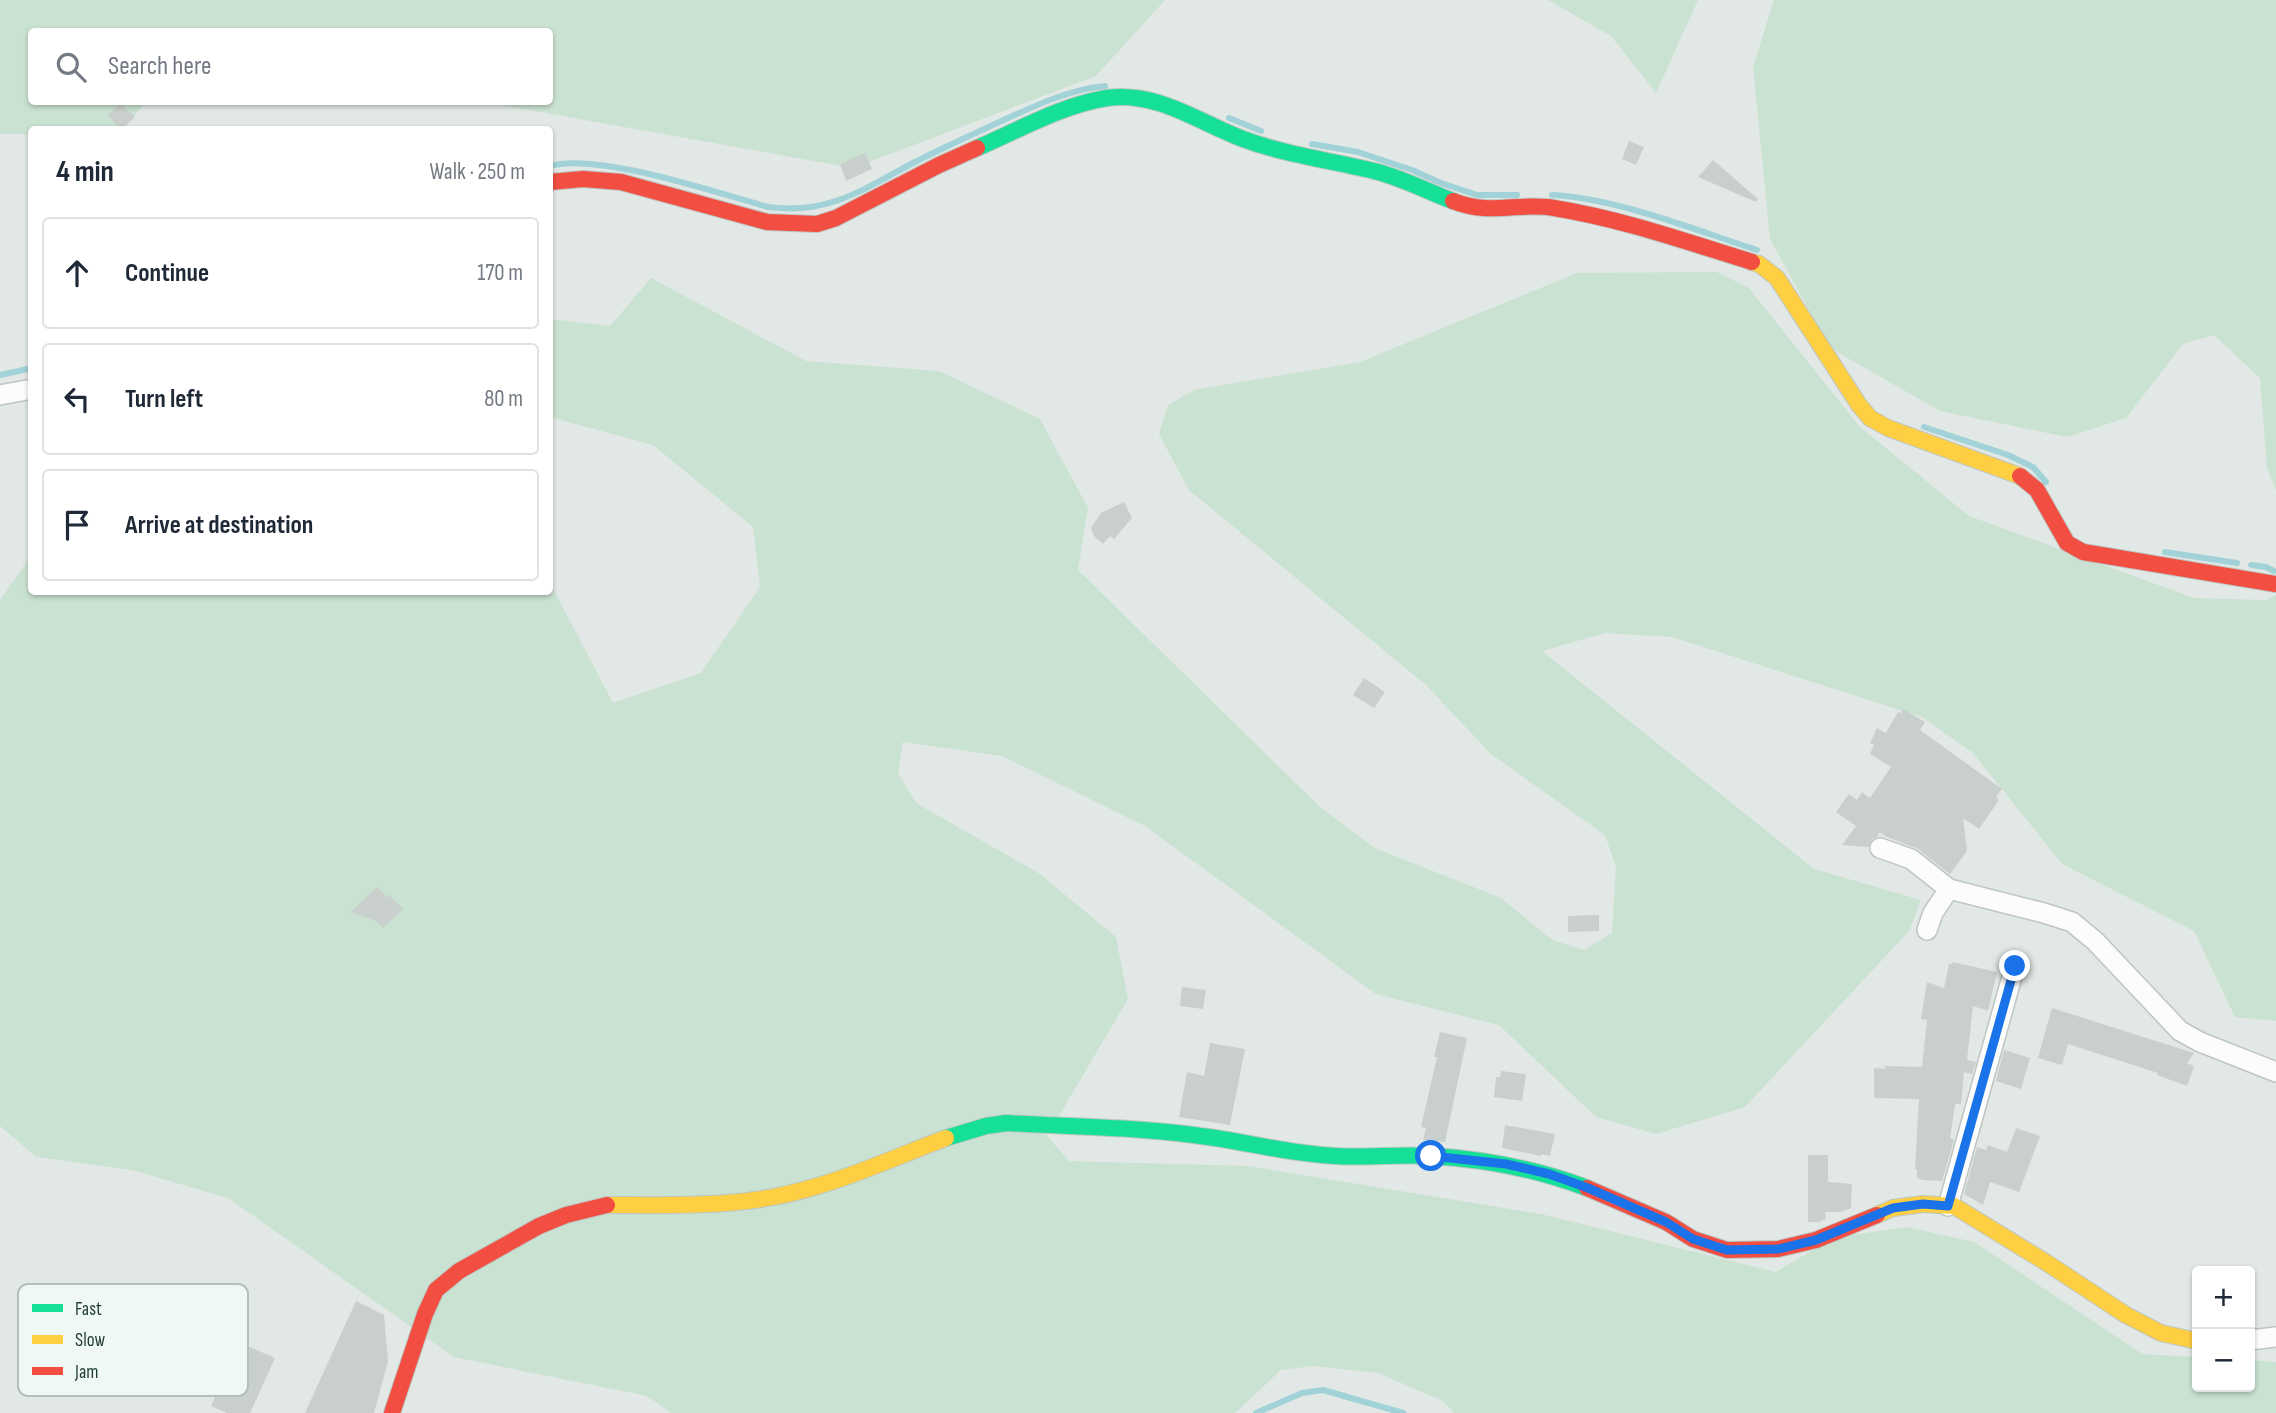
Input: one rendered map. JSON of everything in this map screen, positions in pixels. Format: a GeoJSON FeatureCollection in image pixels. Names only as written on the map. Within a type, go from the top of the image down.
{"type":"FeatureCollection","features":[{"type":"Feature","properties":{"kind":"street"},"geometry":{"type":"LineString","coordinates":[[553,183],[602,179],[767,222],[784,225],[817,224],[836,218],[939,165],[1072,107],[1108,98],[1139,97],[1166,104],[1243,139],[1382,173],[1470,208],[1551,207],[1629,224],[1759,264],[1777,278],[1870,418],[1888,428],[2017,474],[2037,490],[2067,543],[2074,548],[2095,556],[2135,559],[2276,584]]}},
{"type":"Feature","properties":{"kind":"street"},"geometry":{"type":"LineString","coordinates":[[0,395],[28,390]]}},
{"type":"Feature","properties":{"kind":"street"},"geometry":{"type":"LineString","coordinates":[[1880,848],[1911,859],[1949,888],[2071,922],[2095,940],[2180,1031],[2200,1042],[2276,1072]]}},
{"type":"Feature","properties":{"kind":"street"},"geometry":{"type":"LineString","coordinates":[[1927,930],[1933,913],[1949,888]]}},
{"type":"Feature","properties":{"kind":"street"},"geometry":{"type":"LineString","coordinates":[[1948,1206],[2015,966]]}},
{"type":"Feature","properties":{"kind":"street"},"geometry":{"type":"LineString","coordinates":[[392,1413],[428,1306],[436,1290],[459,1271],[518,1236],[566,1215],[603,1205],[700,1205],[738,1202],[815,1187],[955,1134],[1006,1123],[1150,1130],[1335,1156],[1431,1156],[1506,1164],[1549,1174],[1588,1188],[1666,1222],[1693,1239],[1727,1250],[1778,1249],[1816,1240],[1893,1208],[1923,1204],[1954,1206],[2126,1315],[2161,1333],[2192,1340]]}},
{"type":"Feature","properties":{"kind":"street"},"geometry":{"type":"LineString","coordinates":[[2255,1339],[2276,1337]]}},
{"type":"Feature","properties":{"kind":"green space"},"geometry":{"type":"Polygon","coordinates":[[[0,0],[1165,0],[1096,76],[853,168],[501,105],[553,105],[553,28],[28,28],[28,105],[143,105],[126,126],[28,126],[28,134],[0,134],[0,0]]]}},
{"type":"Feature","properties":{"kind":"green space"},"geometry":{"type":"Polygon","coordinates":[[[1548,0],[1698,0],[1656,93],[1611,36],[1548,0]]]}},
{"type":"Feature","properties":{"kind":"green space"},"geometry":{"type":"Polygon","coordinates":[[[1774,0],[2276,0],[2276,490],[2267,468],[2260,378],[2214,335],[2183,344],[2126,418],[2067,437],[1940,411],[1830,348],[1770,239],[1753,67],[1774,0]]]}},
{"type":"Feature","properties":{"kind":"green space"},"geometry":{"type":"Polygon","coordinates":[[[1717,272],[1749,288],[1859,426],[1969,516],[2194,598],[2265,600],[2276,595],[2276,1021],[2235,1017],[2194,931],[2062,864],[1973,753],[1922,717],[1672,637],[1605,633],[1542,651],[1814,869],[1921,900],[1909,931],[1745,1107],[1656,1134],[1596,1117],[1499,1025],[1376,994],[1145,826],[1002,756],[903,742],[898,773],[916,803],[1040,874],[1116,937],[1128,999],[1047,1136],[1069,1161],[1249,1166],[1545,1215],[1776,1272],[1833,1238],[1906,1227],[1974,1242],[2142,1354],[2192,1357],[2192,1392],[2255,1392],[2255,1360],[2276,1362],[2276,1413],[1454,1413],[1443,1401],[1378,1373],[1313,1366],[1281,1370],[1235,1413],[671,1413],[647,1396],[454,1357],[228,1198],[132,1170],[36,1157],[0,1126],[0,600],[28,560],[28,595],[553,595],[553,589],[613,703],[701,673],[760,587],[753,527],[653,445],[553,418],[553,319],[610,326],[651,278],[806,361],[939,371],[1040,419],[1088,508],[1078,570],[1320,807],[1375,848],[1501,898],[1552,940],[1584,950],[1612,933],[1616,867],[1605,835],[1491,754],[1426,685],[1189,490],[1159,434],[1168,405],[1194,390],[1360,362],[1577,273],[1717,272]]]}},
{"type":"Feature","properties":{"kind":"building"},"geometry":{"type":"Polygon","coordinates":[[[119,105],[123,105],[135,117],[125,126],[118,126],[108,115],[119,105]]]}},
{"type":"Feature","properties":{"kind":"building"},"geometry":{"type":"Polygon","coordinates":[[[1629,141],[1644,147],[1636,165],[1622,159],[1629,141]]]}},
{"type":"Feature","properties":{"kind":"building"},"geometry":{"type":"Polygon","coordinates":[[[865,153],[872,169],[846,181],[840,164],[865,153]]]}},
{"type":"Feature","properties":{"kind":"building"},"geometry":{"type":"Polygon","coordinates":[[[1713,160],[1758,199],[1756,202],[1698,177],[1713,160]]]}},
{"type":"Feature","properties":{"kind":"building"},"geometry":{"type":"Polygon","coordinates":[[[1124,502],[1132,518],[1114,539],[1110,536],[1103,544],[1094,536],[1091,528],[1101,513],[1124,502]]]}},
{"type":"Feature","properties":{"kind":"building"},"geometry":{"type":"Polygon","coordinates":[[[1364,678],[1385,692],[1374,708],[1353,695],[1364,678]]]}},
{"type":"Feature","properties":{"kind":"building"},"geometry":{"type":"Polygon","coordinates":[[[1903,709],[1925,722],[1920,730],[2002,789],[1996,797],[1999,800],[1979,829],[1963,818],[1967,851],[1950,874],[1918,849],[1879,832],[1868,847],[1842,845],[1856,826],[1836,812],[1849,794],[1857,800],[1862,792],[1870,798],[1891,767],[1870,754],[1874,745],[1870,743],[1877,728],[1886,733],[1898,712],[1901,713],[1903,709]]]}},
{"type":"Feature","properties":{"kind":"building"},"geometry":{"type":"Polygon","coordinates":[[[377,887],[403,909],[383,928],[376,921],[351,912],[377,887]]]}},
{"type":"Feature","properties":{"kind":"building"},"geometry":{"type":"Polygon","coordinates":[[[1599,915],[1599,931],[1568,932],[1568,916],[1599,915]]]}},
{"type":"Feature","properties":{"kind":"building"},"geometry":{"type":"Polygon","coordinates":[[[1953,962],[1997,972],[1988,1011],[1973,1006],[1967,1060],[1976,1062],[1972,1074],[1964,1072],[1961,1104],[1955,1104],[1950,1138],[1954,1140],[1942,1181],[1923,1180],[1917,1178],[1915,1169],[1919,1099],[1874,1098],[1874,1068],[1922,1067],[1927,1020],[1921,1019],[1927,982],[1944,988],[1949,964],[1953,962]]]}},
{"type":"Feature","properties":{"kind":"building"},"geometry":{"type":"Polygon","coordinates":[[[1182,987],[1206,990],[1203,1009],[1180,1006],[1182,987]]]}},
{"type":"Feature","properties":{"kind":"building"},"geometry":{"type":"Polygon","coordinates":[[[2052,1008],[2194,1053],[2187,1063],[2194,1066],[2187,1086],[2157,1075],[2158,1073],[2068,1044],[2062,1065],[2038,1058],[2052,1008]]]}},
{"type":"Feature","properties":{"kind":"building"},"geometry":{"type":"Polygon","coordinates":[[[1440,1032],[1467,1038],[1445,1142],[1423,1140],[1426,1128],[1421,1127],[1440,1032]]]}},
{"type":"Feature","properties":{"kind":"building"},"geometry":{"type":"Polygon","coordinates":[[[1210,1043],[1245,1049],[1230,1125],[1179,1117],[1187,1072],[1204,1076],[1210,1043]]]}},
{"type":"Feature","properties":{"kind":"building"},"geometry":{"type":"Polygon","coordinates":[[[2004,1050],[2030,1058],[2021,1089],[1996,1081],[2004,1050]]]}},
{"type":"Feature","properties":{"kind":"building"},"geometry":{"type":"Polygon","coordinates":[[[1501,1071],[1526,1074],[1522,1101],[1494,1097],[1496,1077],[1500,1077],[1501,1071]]]}},
{"type":"Feature","properties":{"kind":"building"},"geometry":{"type":"Polygon","coordinates":[[[1505,1125],[1555,1134],[1550,1156],[1502,1148],[1505,1125]]]}},
{"type":"Feature","properties":{"kind":"building"},"geometry":{"type":"Polygon","coordinates":[[[2016,1128],[2040,1136],[2019,1192],[1990,1182],[1983,1205],[1964,1194],[1977,1147],[1986,1150],[1988,1145],[2007,1152],[2016,1128]]]}},
{"type":"Feature","properties":{"kind":"building"},"geometry":{"type":"Polygon","coordinates":[[[1808,1155],[1828,1155],[1828,1182],[1852,1184],[1851,1208],[1841,1212],[1825,1212],[1826,1219],[1808,1222],[1808,1155]]]}},
{"type":"Feature","properties":{"kind":"building"},"geometry":{"type":"Polygon","coordinates":[[[356,1301],[384,1315],[388,1361],[374,1413],[305,1413],[356,1301]]]}},
{"type":"Feature","properties":{"kind":"building"},"geometry":{"type":"Polygon","coordinates":[[[248,1346],[275,1358],[250,1413],[227,1413],[211,1406],[215,1396],[248,1396],[248,1346]]]}},
{"type":"Feature","properties":{"kind":"waterway"},"geometry":{"type":"LineString","coordinates":[[553,166],[571,163],[626,169],[768,207],[809,207],[827,204],[861,191],[943,148],[1049,100],[1076,91],[1105,86]]}},
{"type":"Feature","properties":{"kind":"waterway"},"geometry":{"type":"LineString","coordinates":[[1229,118],[1261,131]]}},
{"type":"Feature","properties":{"kind":"waterway"},"geometry":{"type":"LineString","coordinates":[[1312,144],[1358,152],[1477,195],[1517,195]]}},
{"type":"Feature","properties":{"kind":"waterway"},"geometry":{"type":"LineString","coordinates":[[1552,195],[1577,197],[1629,208],[1757,250]]}},
{"type":"Feature","properties":{"kind":"waterway"},"geometry":{"type":"LineString","coordinates":[[0,375],[28,369]]}},
{"type":"Feature","properties":{"kind":"waterway"},"geometry":{"type":"LineString","coordinates":[[1924,427],[2008,455],[2033,467],[2046,482]]}},
{"type":"Feature","properties":{"kind":"waterway"},"geometry":{"type":"LineString","coordinates":[[2165,552],[2237,563]]}},
{"type":"Feature","properties":{"kind":"waterway"},"geometry":{"type":"LineString","coordinates":[[2251,565],[2274,571]]}},
{"type":"Feature","properties":{"kind":"waterway"},"geometry":{"type":"LineString","coordinates":[[1256,1413],[1302,1393],[1323,1390],[1403,1413]]}},
{"type":"Feature","properties":{"kind":"traffic: fast"},"geometry":{"type":"LineString","coordinates":[[977,148],[1041,119],[1090,101],[1125,97],[1143,99],[1160,103],[1259,145],[1388,175],[1453,201]]}},
{"type":"Feature","properties":{"kind":"traffic: fast"},"geometry":{"type":"LineString","coordinates":[[946,1138],[1006,1123],[1158,1131],[1319,1155],[1451,1157],[1529,1170],[1587,1188]]}},
{"type":"Feature","properties":{"kind":"traffic: slow"},"geometry":{"type":"LineString","coordinates":[[1752,262],[1777,278],[1870,418],[1888,428],[2020,476]]}},
{"type":"Feature","properties":{"kind":"traffic: slow"},"geometry":{"type":"LineString","coordinates":[[607,1205],[712,1204],[773,1197],[839,1179],[946,1138]]}},
{"type":"Feature","properties":{"kind":"traffic: slow"},"geometry":{"type":"LineString","coordinates":[[1877,1215],[1893,1208],[1923,1204],[1954,1206],[2126,1315],[2161,1333],[2192,1340]]}},
{"type":"Feature","properties":{"kind":"traffic: jam"},"geometry":{"type":"LineString","coordinates":[[553,182],[583,179],[621,182],[767,222],[817,224],[836,218],[977,148]]}},
{"type":"Feature","properties":{"kind":"traffic: jam"},"geometry":{"type":"LineString","coordinates":[[1453,201],[1479,208],[1554,208],[1604,218],[1752,262]]}},
{"type":"Feature","properties":{"kind":"traffic: jam"},"geometry":{"type":"LineString","coordinates":[[2020,476],[2037,490],[2067,543],[2083,552],[2276,584]]}},
{"type":"Feature","properties":{"kind":"traffic: jam"},"geometry":{"type":"LineString","coordinates":[[1587,1188],[1666,1222],[1693,1239],[1727,1250],[1778,1249],[1816,1240],[1877,1215]]}},
{"type":"Feature","properties":{"kind":"traffic: jam"},"geometry":{"type":"LineString","coordinates":[[392,1413],[425,1314],[436,1290],[459,1271],[539,1226],[566,1215],[607,1205]]}},
{"type":"Feature","properties":{"kind":"route"},"geometry":{"type":"LineString","coordinates":[[1431,1156],[1506,1164],[1549,1174],[1666,1222],[1709,1246],[1727,1250],[1778,1249],[1816,1240],[1893,1208],[1923,1204],[1948,1206],[2015,966]]}}]}
